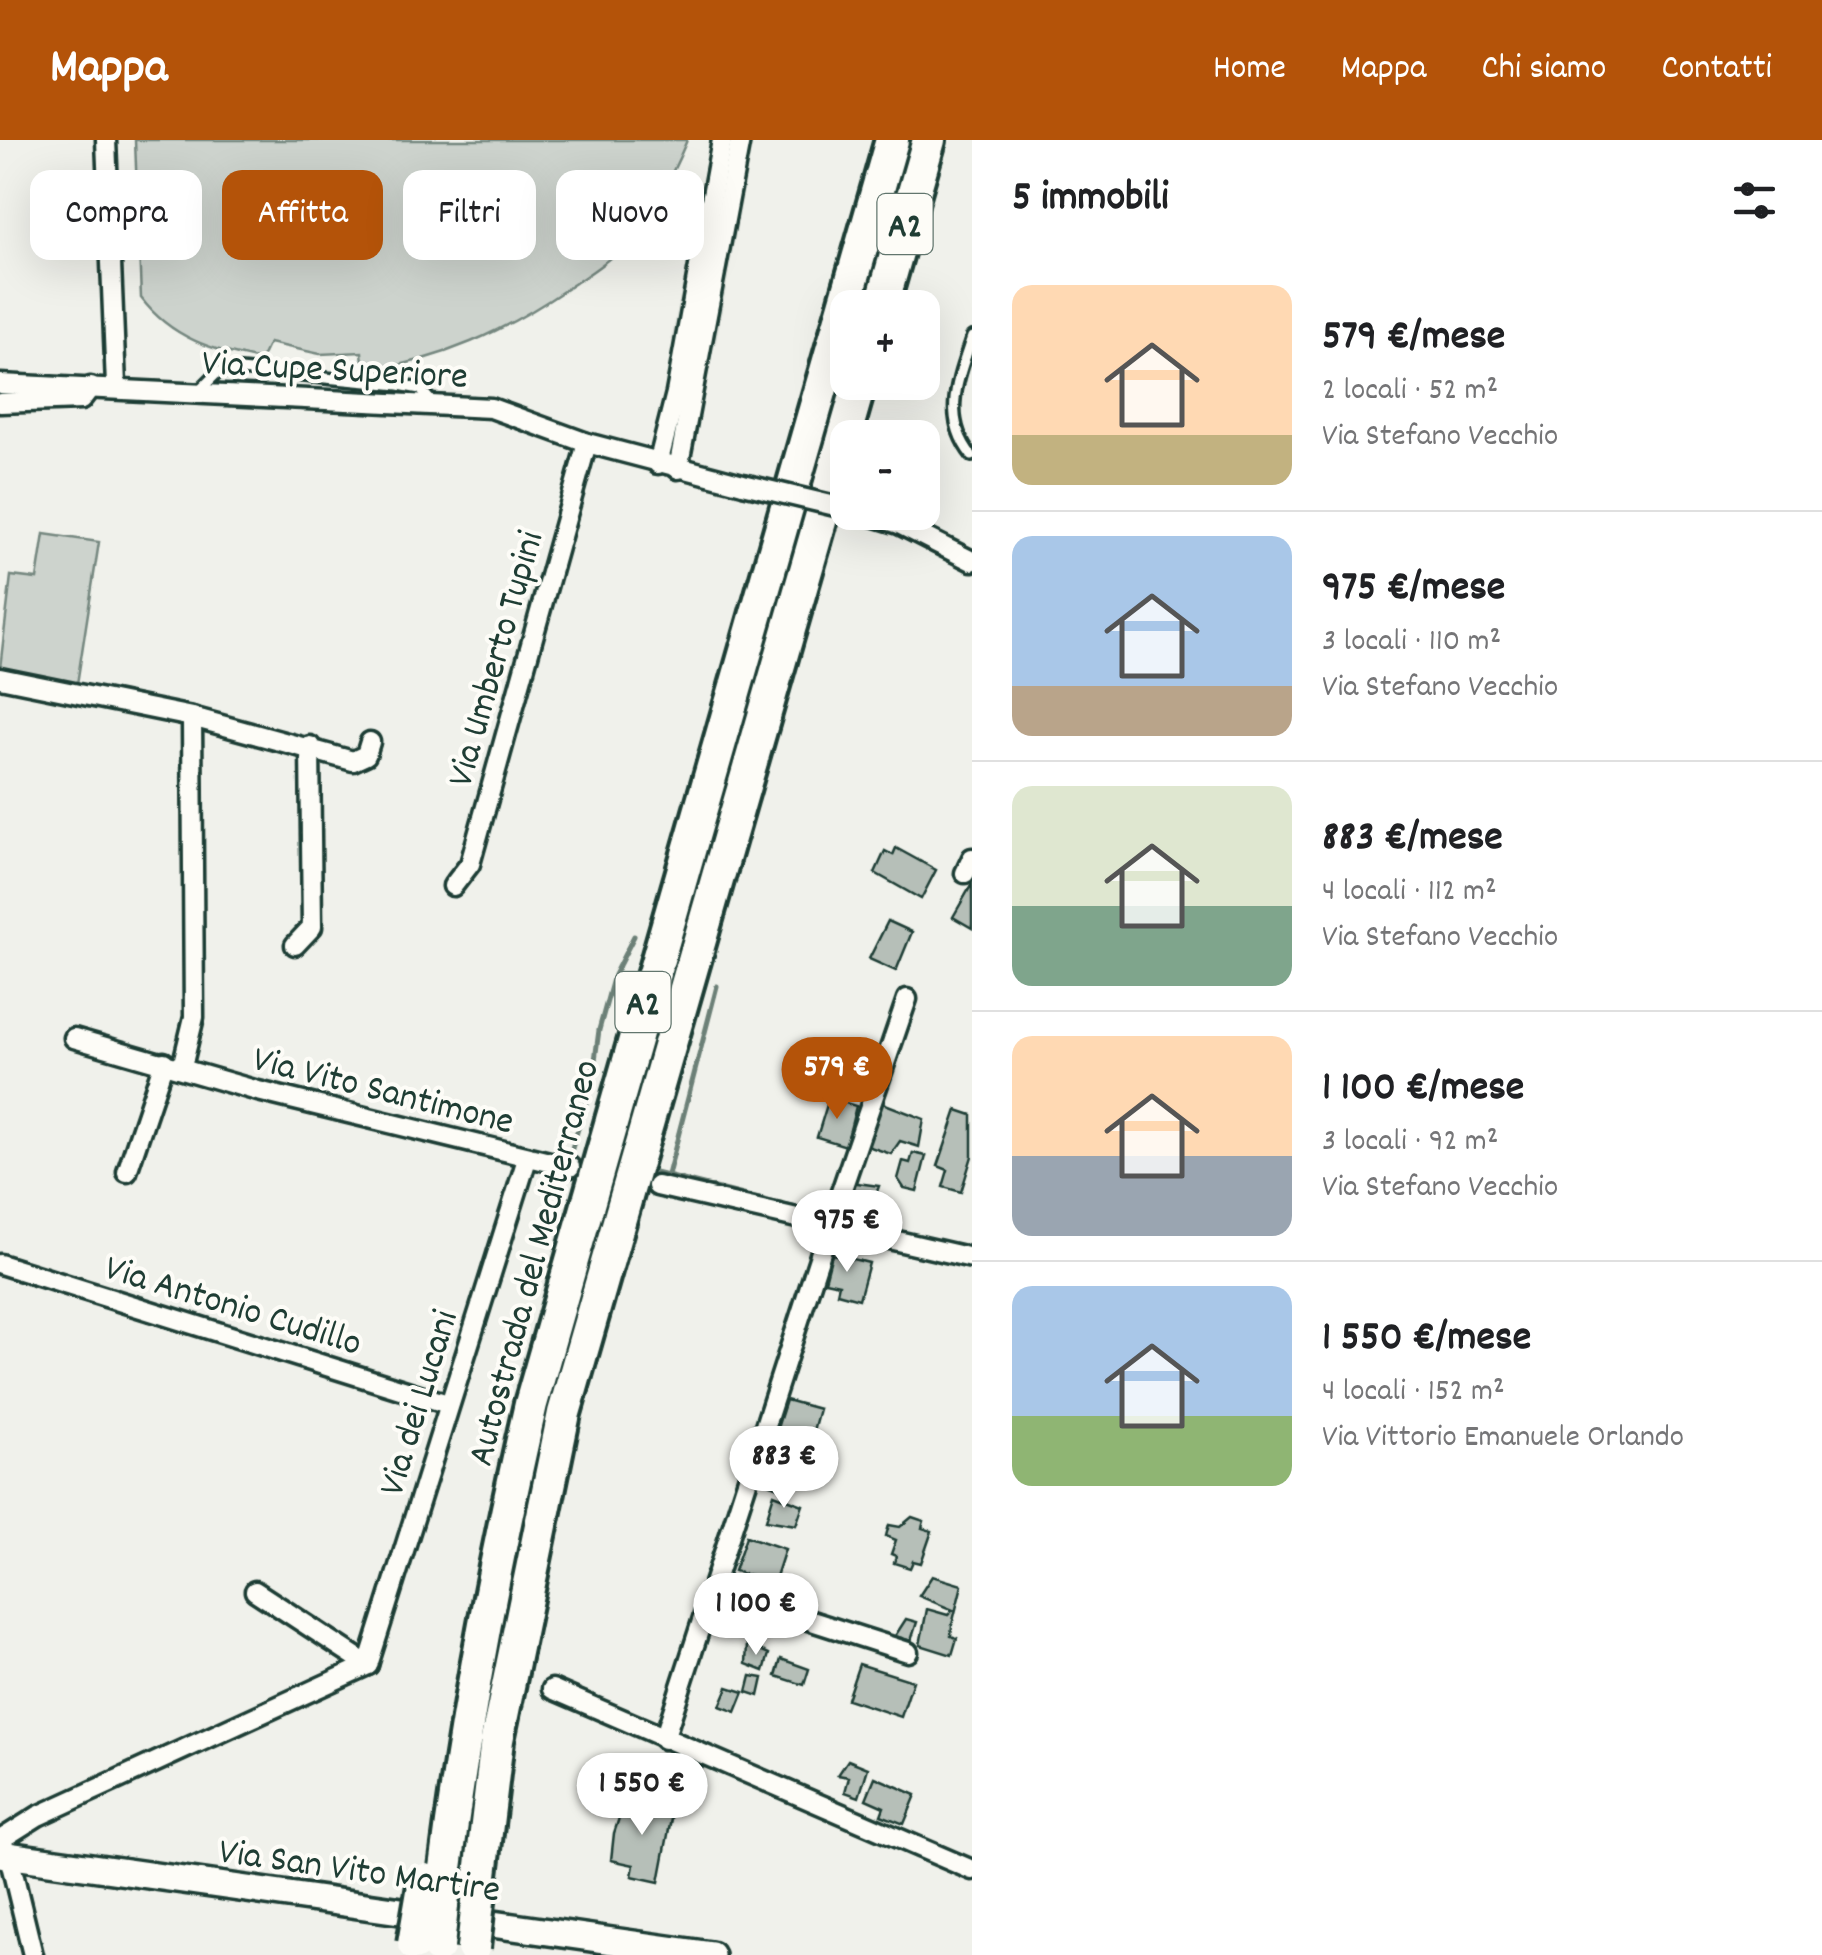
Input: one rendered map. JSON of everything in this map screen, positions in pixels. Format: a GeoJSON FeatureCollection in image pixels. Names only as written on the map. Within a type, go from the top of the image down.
{"type":"FeatureCollection","features":[{"type":"Feature","properties":{"kind":"highway","name":"Autostrada del Mediterraneo"},"geometry":{"type":"LineString","coordinates":[[425,1950],[488,1594],[531,1404],[892,140]]}},
{"type":"Feature","properties":{"kind":"highway","name":"A2"},"geometry":{"type":"LineString","coordinates":[[886,290],[929,140]]}},
{"type":"Feature","properties":{"kind":"highway","name":"Autostrada del Mediterraneo"},"geometry":{"type":"LineString","coordinates":[[479,1953],[497,1740],[584,1340],[855,400]]}},
{"type":"Feature","properties":{"kind":"street"},"geometry":{"type":"LineString","coordinates":[[106,140],[116,386]]}},
{"type":"Feature","properties":{"kind":"street"},"geometry":{"type":"LineString","coordinates":[[658,464],[676,393],[722,140]]}},
{"type":"Feature","properties":{"kind":"street"},"geometry":{"type":"LineString","coordinates":[[678,469],[704,374],[740,140]]}},
{"type":"Feature","properties":{"kind":"street","name":"Via Cupe Superiore"},"geometry":{"type":"LineString","coordinates":[[0,384],[116,386],[491,408],[658,464],[830,505]]}},
{"type":"Feature","properties":{"kind":"street"},"geometry":{"type":"LineString","coordinates":[[0,403],[82,400],[90,387]]}},
{"type":"Feature","properties":{"kind":"street","name":"Via Umberto Tupini"},"geometry":{"type":"LineString","coordinates":[[453,886],[470,864],[587,443]]}},
{"type":"Feature","properties":{"kind":"street"},"geometry":{"type":"LineString","coordinates":[[911,530],[972,560]]}},
{"type":"Feature","properties":{"kind":"street"},"geometry":{"type":"LineString","coordinates":[[0,678],[192,717],[354,761],[366,755],[370,742]]}},
{"type":"Feature","properties":{"kind":"street"},"geometry":{"type":"LineString","coordinates":[[127,1172],[194,1017],[192,717]]}},
{"type":"Feature","properties":{"kind":"street"},"geometry":{"type":"LineString","coordinates":[[296,945],[312,927],[310,746]]}},
{"type":"Feature","properties":{"kind":"street"},"geometry":{"type":"LineString","coordinates":[[664,1739],[830,1224],[908,998]]}},
{"type":"Feature","properties":{"kind":"street","name":"Via Vito Santimone"},"geometry":{"type":"LineString","coordinates":[[74,1038],[258,1091],[570,1167]]}},
{"type":"Feature","properties":{"kind":"street","name":"Via dei Lucani"},"geometry":{"type":"LineString","coordinates":[[368,1665],[527,1158]]}},
{"type":"Feature","properties":{"kind":"street"},"geometry":{"type":"LineString","coordinates":[[657,1186],[972,1258]]}},
{"type":"Feature","properties":{"kind":"street","name":"Via Antonio Cudillo"},"geometry":{"type":"LineString","coordinates":[[0,1264],[448,1404]]}},
{"type":"Feature","properties":{"kind":"street"},"geometry":{"type":"LineString","coordinates":[[712,1589],[908,1652]]}},
{"type":"Feature","properties":{"kind":"street"},"geometry":{"type":"LineString","coordinates":[[255,1591],[368,1665]]}},
{"type":"Feature","properties":{"kind":"street"},"geometry":{"type":"LineString","coordinates":[[33,1955],[3,1850],[38,1816],[368,1665]]}},
{"type":"Feature","properties":{"kind":"street"},"geometry":{"type":"LineString","coordinates":[[552,1689],[972,1870]]}},
{"type":"Feature","properties":{"kind":"street","name":"Via San Vito Martire"},"geometry":{"type":"LineString","coordinates":[[3,1850],[710,1955]]}},
{"type":"Feature","properties":{"kind":"lane"},"geometry":{"type":"LineString","coordinates":[[972,337],[954,394],[952,420],[972,456]]}},
{"type":"Feature","properties":{"kind":"shaded area"},"geometry":{"type":"Polygon","coordinates":[[[135,140],[687,140],[673,170],[556,170],[556,260],[607,260],[544,304],[495,331],[446,352],[364,372],[362,352],[320,354],[269,343],[261,360],[195,341],[153,312],[141,298],[140,260],[202,260],[202,170],[136,170],[135,140]]]}},
{"type":"Feature","properties":{"kind":"shaded area"},"geometry":{"type":"Polygon","coordinates":[[[712,140],[753,140],[716,344],[671,340],[687,260],[704,260],[704,179],[712,140]]]}},
{"type":"Feature","properties":{"kind":"shaded area"},"geometry":{"type":"Polygon","coordinates":[[[44,534],[99,542],[77,684],[0,668],[11,576],[37,579],[44,534]]]}},
{"type":"Feature","properties":{"kind":"building"},"geometry":{"type":"Polygon","coordinates":[[[896,848],[936,870],[921,899],[875,873],[885,851],[893,855],[896,848]]]}},
{"type":"Feature","properties":{"kind":"building"},"geometry":{"type":"Polygon","coordinates":[[[972,884],[972,928],[953,917],[972,884]]]}},
{"type":"Feature","properties":{"kind":"building"},"geometry":{"type":"Polygon","coordinates":[[[888,921],[912,932],[896,971],[869,959],[888,921]]]}},
{"type":"Feature","properties":{"kind":"building"},"geometry":{"type":"Polygon","coordinates":[[[829,1098],[856,1106],[846,1146],[817,1137],[829,1098]]]}},
{"type":"Feature","properties":{"kind":"building"},"geometry":{"type":"Polygon","coordinates":[[[880,1102],[924,1119],[919,1147],[900,1141],[891,1154],[867,1146],[880,1102]]]}},
{"type":"Feature","properties":{"kind":"building"},"geometry":{"type":"Polygon","coordinates":[[[957,1110],[972,1115],[972,1156],[961,1192],[943,1187],[948,1170],[938,1166],[957,1110]]]}},
{"type":"Feature","properties":{"kind":"building"},"geometry":{"type":"Polygon","coordinates":[[[913,1153],[926,1156],[917,1191],[904,1188],[898,1179],[903,1161],[910,1163],[913,1153]]]}},
{"type":"Feature","properties":{"kind":"building"},"geometry":{"type":"Polygon","coordinates":[[[850,1182],[879,1186],[866,1222],[839,1213],[850,1182]]]}},
{"type":"Feature","properties":{"kind":"building"},"geometry":{"type":"Polygon","coordinates":[[[832,1254],[869,1263],[859,1299],[837,1293],[839,1284],[825,1281],[832,1254]]]}},
{"type":"Feature","properties":{"kind":"building"},"geometry":{"type":"Polygon","coordinates":[[[786,1400],[819,1409],[811,1438],[777,1428],[786,1400]]]}},
{"type":"Feature","properties":{"kind":"building"},"geometry":{"type":"Polygon","coordinates":[[[778,1458],[791,1463],[782,1488],[770,1484],[778,1458]]]}},
{"type":"Feature","properties":{"kind":"building"},"geometry":{"type":"Polygon","coordinates":[[[774,1494],[803,1505],[796,1525],[766,1520],[774,1494]]]}},
{"type":"Feature","properties":{"kind":"building"},"geometry":{"type":"Polygon","coordinates":[[[912,1517],[924,1521],[922,1528],[932,1531],[921,1563],[913,1561],[910,1568],[894,1563],[896,1556],[891,1554],[896,1540],[886,1536],[889,1525],[900,1527],[912,1517]]]}},
{"type":"Feature","properties":{"kind":"building"},"geometry":{"type":"Polygon","coordinates":[[[746,1536],[785,1549],[774,1583],[734,1571],[746,1536]]]}},
{"type":"Feature","properties":{"kind":"building"},"geometry":{"type":"Polygon","coordinates":[[[932,1576],[962,1585],[952,1625],[951,1636],[957,1638],[952,1655],[920,1645],[927,1609],[948,1615],[953,1610],[919,1596],[932,1576]]]}},
{"type":"Feature","properties":{"kind":"building"},"geometry":{"type":"Polygon","coordinates":[[[906,1619],[917,1622],[911,1641],[895,1636],[906,1619]]]}},
{"type":"Feature","properties":{"kind":"building"},"geometry":{"type":"Polygon","coordinates":[[[747,1644],[769,1654],[764,1671],[746,1664],[747,1644]]]}},
{"type":"Feature","properties":{"kind":"building"},"geometry":{"type":"Polygon","coordinates":[[[781,1659],[809,1669],[804,1685],[776,1676],[781,1659]]]}},
{"type":"Feature","properties":{"kind":"building"},"geometry":{"type":"Polygon","coordinates":[[[859,1664],[913,1681],[901,1717],[847,1699],[859,1664]]]}},
{"type":"Feature","properties":{"kind":"building"},"geometry":{"type":"Polygon","coordinates":[[[751,1676],[763,1678],[759,1696],[747,1692],[751,1676]]]}},
{"type":"Feature","properties":{"kind":"building"},"geometry":{"type":"Polygon","coordinates":[[[728,1687],[744,1692],[736,1712],[720,1706],[728,1687]]]}},
{"type":"Feature","properties":{"kind":"building"},"geometry":{"type":"Polygon","coordinates":[[[680,1751],[703,1759],[695,1787],[671,1778],[680,1751]]]}},
{"type":"Feature","properties":{"kind":"building"},"geometry":{"type":"Polygon","coordinates":[[[848,1760],[868,1768],[859,1797],[845,1792],[849,1777],[838,1775],[848,1760]]]}},
{"type":"Feature","properties":{"kind":"building"},"geometry":{"type":"Polygon","coordinates":[[[875,1777],[916,1795],[904,1824],[881,1815],[884,1807],[866,1799],[875,1777]]]}},
{"type":"Feature","properties":{"kind":"building"},"geometry":{"type":"Polygon","coordinates":[[[626,1797],[673,1808],[659,1882],[632,1876],[634,1865],[611,1860],[614,1833],[626,1797]]]}},
{"type":"Feature","properties":{"kind":"waterway"},"geometry":{"type":"LineString","coordinates":[[569,1158],[592,1083],[599,1030],[614,975],[634,936]]}},
{"type":"Feature","properties":{"kind":"waterway"},"geometry":{"type":"LineString","coordinates":[[668,1175],[717,986]]}},
{"type":"Feature","properties":{"kind":"waterway"},"geometry":{"type":"LineString","coordinates":[[655,1173],[828,1216]]}},
{"type":"Feature","properties":{"kind":"waterway"},"geometry":{"type":"LineString","coordinates":[[839,1218],[872,1226]]}},
{"type":"Feature","properties":{"kind":"tunnel"},"geometry":{"type":"LineString","coordinates":[[570,1167],[657,1186]]}}]}
